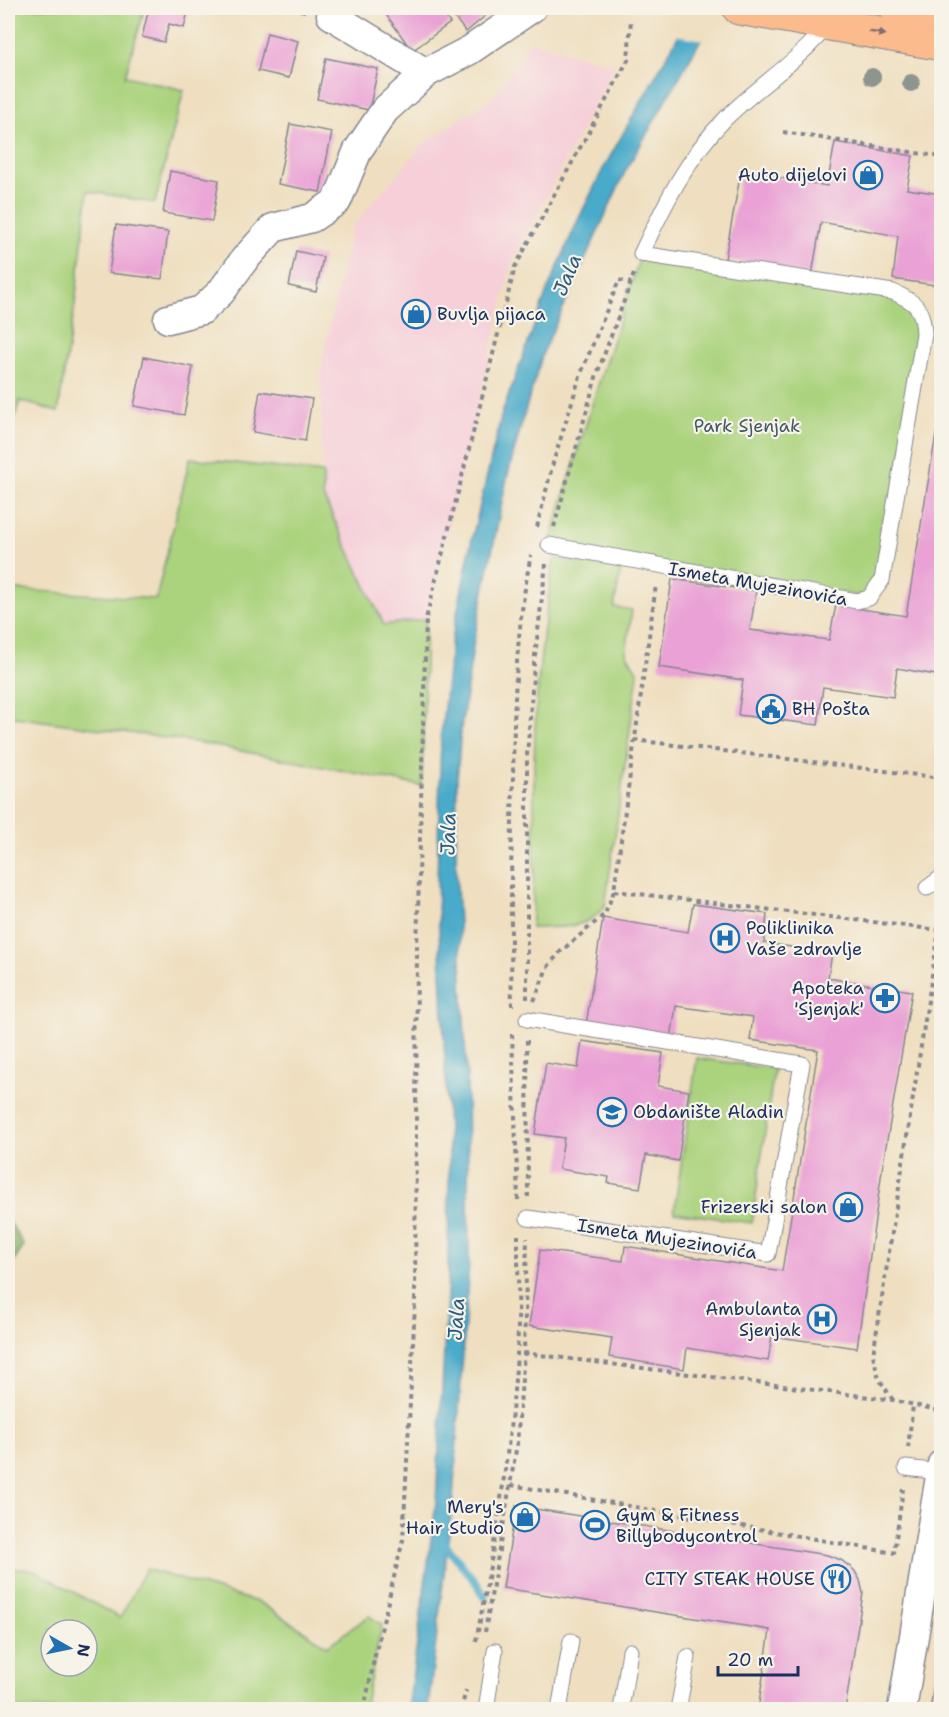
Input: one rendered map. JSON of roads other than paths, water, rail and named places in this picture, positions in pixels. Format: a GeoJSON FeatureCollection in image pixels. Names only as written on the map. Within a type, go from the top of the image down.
{"type":"FeatureCollection","features":[{"type":"Feature","properties":{"kind":"main road"},"geometry":{"type":"LineString","coordinates":[[739,8],[823,17],[942,44]]}},
{"type":"Feature","properties":{"kind":"main road"},"geometry":{"type":"LineString","coordinates":[[896,8],[942,15]]}},
{"type":"Feature","properties":{"kind":"street"},"geometry":{"type":"LineString","coordinates":[[168,319],[202,310],[221,292],[244,260],[273,228],[312,218],[337,201],[358,150],[385,111],[426,73],[470,50],[532,8]]}},
{"type":"Feature","properties":{"kind":"street"},"geometry":{"type":"LineString","coordinates":[[331,15],[426,73]]}},
{"type":"Feature","properties":{"kind":"street"},"geometry":{"type":"LineString","coordinates":[[902,1710],[938,1506],[941,1468]]}},
{"type":"Feature","properties":{"kind":"lane","name":"Ismeta Mujezinovića"},"geometry":{"type":"LineString","coordinates":[[549,545],[857,601],[870,598],[882,580],[924,334],[923,317],[910,300],[893,292],[641,254],[691,160],[708,137],[726,118],[803,51],[823,17]]}},
{"type":"Feature","properties":{"kind":"lane"},"geometry":{"type":"LineString","coordinates":[[927,888],[942,877]]}},
{"type":"Feature","properties":{"kind":"lane","name":"Ismeta Mujezinovića"},"geometry":{"type":"LineString","coordinates":[[519,1016],[801,1064],[768,1254],[522,1218]]}},
{"type":"Feature","properties":{"kind":"lane"},"geometry":{"type":"LineString","coordinates":[[906,1468],[941,1468]]}},
{"type":"Feature","properties":{"kind":"lane"},"geometry":{"type":"LineString","coordinates":[[559,1710],[572,1641]]}},
{"type":"Feature","properties":{"kind":"lane"},"geometry":{"type":"LineString","coordinates":[[486,1710],[495,1651]]}},
{"type":"Feature","properties":{"kind":"lane"},"geometry":{"type":"LineString","coordinates":[[621,1710],[630,1651]]}},
{"type":"Feature","properties":{"kind":"lane"},"geometry":{"type":"LineString","coordinates":[[678,1710],[688,1657]]}},
{"type":"Feature","properties":{"kind":"water","name":"Jala"},"geometry":{"type":"Polygon","coordinates":[[[719,8],[625,172],[544,350],[507,478],[474,640],[461,729],[457,780],[456,867],[467,1077],[469,1263],[453,1499],[428,1709],[408,1710],[436,1503],[448,1274],[449,1153],[437,882],[441,735],[451,644],[471,543],[502,413],[546,294],[603,169],[678,36],[719,8]]]}},
{"type":"Feature","properties":{"kind":"waterway"},"geometry":{"type":"LineString","coordinates":[[440,1538],[485,1597]]}},
{"type":"Feature","properties":{"kind":"place","name":"Auto dijelovi"},"geometry":{"type":"Point","coordinates":[868,175]}},
{"type":"Feature","properties":{"kind":"place","name":"Buvlja pijaca"},"geometry":{"type":"Point","coordinates":[416,314]}},
{"type":"Feature","properties":{"kind":"place","name":"BH Pošta"},"geometry":{"type":"Point","coordinates":[771,709]}},
{"type":"Feature","properties":{"kind":"place","name":"Poliklinika Vaše zdravlje"},"geometry":{"type":"Point","coordinates":[725,938]}},
{"type":"Feature","properties":{"kind":"place","name":"Apoteka 'Sjenjak'"},"geometry":{"type":"Point","coordinates":[885,998]}},
{"type":"Feature","properties":{"kind":"place","name":"Obdanište Aladin"},"geometry":{"type":"Point","coordinates":[612,1112]}},
{"type":"Feature","properties":{"kind":"place","name":"Frizerski salon"},"geometry":{"type":"Point","coordinates":[848,1207]}},
{"type":"Feature","properties":{"kind":"place","name":"Ambulanta Sjenjak"},"geometry":{"type":"Point","coordinates":[822,1319]}},
{"type":"Feature","properties":{"kind":"place","name":"Mery's Hair Studio"},"geometry":{"type":"Point","coordinates":[525,1517]}},
{"type":"Feature","properties":{"kind":"place","name":"Gym & Fitness Billybodycontrol"},"geometry":{"type":"Point","coordinates":[595,1525]}},
{"type":"Feature","properties":{"kind":"place","name":"CITY STEAK HOUSE"},"geometry":{"type":"Point","coordinates":[836,1579]}},
{"type":"Feature","properties":{"kind":"park label","name":"Park Sjenjak"},"geometry":{"type":"Point","coordinates":[747,426]}}]}
